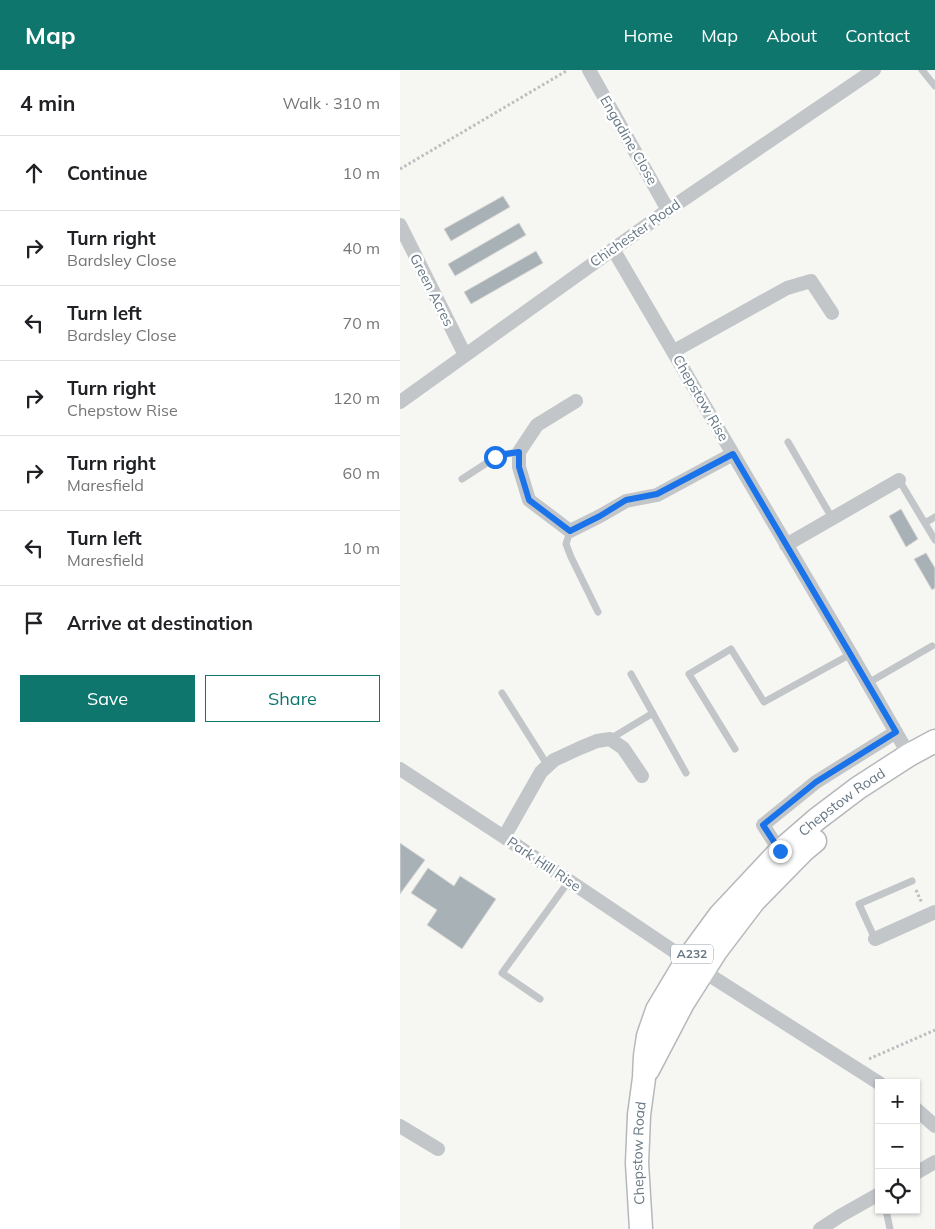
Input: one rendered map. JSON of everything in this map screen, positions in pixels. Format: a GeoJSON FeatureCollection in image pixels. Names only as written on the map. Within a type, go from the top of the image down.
{"type":"FeatureCollection","features":[{"type":"Feature","properties":{"kind":"highway","name":"Chepstow Road"},"geometry":{"type":"LineString","coordinates":[[694,965],[720,915],[780,851],[817,819],[858,788],[909,755],[935,741]]}},
{"type":"Feature","properties":{"kind":"highway","name":"Chepstow Road"},"geometry":{"type":"LineString","coordinates":[[640,1229],[639,1115],[648,1036],[657,1010],[694,965],[804,850],[878,792],[935,758]]}},
{"type":"Feature","properties":{"kind":"street","name":"Engadine Close"},"geometry":{"type":"LineString","coordinates":[[589,70],[668,210]]}},
{"type":"Feature","properties":{"kind":"street","name":"Chichester Road"},"geometry":{"type":"LineString","coordinates":[[400,402],[613,248],[874,70]]}},
{"type":"Feature","properties":{"kind":"street","name":"Green Acres"},"geometry":{"type":"LineString","coordinates":[[400,226],[465,355]]}},
{"type":"Feature","properties":{"kind":"street","name":"Chepstow Rise"},"geometry":{"type":"LineString","coordinates":[[613,248],[909,755]]}},
{"type":"Feature","properties":{"kind":"street"},"geometry":{"type":"LineString","coordinates":[[674,352],[787,288],[810,281],[832,313]]}},
{"type":"Feature","properties":{"kind":"street"},"geometry":{"type":"LineString","coordinates":[[576,401],[537,425],[519,452],[519,467],[529,500],[570,531],[626,500],[657,494],[733,454]]}},
{"type":"Feature","properties":{"kind":"street"},"geometry":{"type":"LineString","coordinates":[[786,545],[899,480]]}},
{"type":"Feature","properties":{"kind":"street"},"geometry":{"type":"LineString","coordinates":[[780,851],[763,825],[816,782],[896,732]]}},
{"type":"Feature","properties":{"kind":"street"},"geometry":{"type":"LineString","coordinates":[[504,837],[541,772],[554,760],[580,748],[597,741],[610,739],[623,748],[642,776]]}},
{"type":"Feature","properties":{"kind":"street","name":"Park Hill Rise"},"geometry":{"type":"LineString","coordinates":[[400,769],[694,965],[875,1080]]}},
{"type":"Feature","properties":{"kind":"street"},"geometry":{"type":"LineString","coordinates":[[876,939],[932,914]]}},
{"type":"Feature","properties":{"kind":"street"},"geometry":{"type":"LineString","coordinates":[[920,1113],[935,1126]]}},
{"type":"Feature","properties":{"kind":"street"},"geometry":{"type":"LineString","coordinates":[[400,1126],[438,1149]]}},
{"type":"Feature","properties":{"kind":"street"},"geometry":{"type":"LineString","coordinates":[[920,1171],[935,1162]]}},
{"type":"Feature","properties":{"kind":"street"},"geometry":{"type":"LineString","coordinates":[[820,1229],[875,1196]]}},
{"type":"Feature","properties":{"kind":"lane"},"geometry":{"type":"LineString","coordinates":[[922,70],[935,86]]}},
{"type":"Feature","properties":{"kind":"lane"},"geometry":{"type":"LineString","coordinates":[[788,442],[832,518]]}},
{"type":"Feature","properties":{"kind":"lane"},"geometry":{"type":"LineString","coordinates":[[462,479],[499,455],[519,452]]}},
{"type":"Feature","properties":{"kind":"lane"},"geometry":{"type":"LineString","coordinates":[[899,480],[935,540]]}},
{"type":"Feature","properties":{"kind":"lane"},"geometry":{"type":"LineString","coordinates":[[925,523],[935,517]]}},
{"type":"Feature","properties":{"kind":"lane"},"geometry":{"type":"LineString","coordinates":[[570,531],[566,544],[598,612]]}},
{"type":"Feature","properties":{"kind":"lane"},"geometry":{"type":"LineString","coordinates":[[868,683],[932,646]]}},
{"type":"Feature","properties":{"kind":"lane"},"geometry":{"type":"LineString","coordinates":[[735,749],[689,674],[731,649],[764,702],[851,654]]}},
{"type":"Feature","properties":{"kind":"lane"},"geometry":{"type":"LineString","coordinates":[[631,674],[686,773]]}},
{"type":"Feature","properties":{"kind":"lane"},"geometry":{"type":"LineString","coordinates":[[502,693],[548,766]]}},
{"type":"Feature","properties":{"kind":"lane"},"geometry":{"type":"LineString","coordinates":[[610,739],[653,713]]}},
{"type":"Feature","properties":{"kind":"lane"},"geometry":{"type":"LineString","coordinates":[[540,999],[502,973],[569,881]]}},
{"type":"Feature","properties":{"kind":"lane"},"geometry":{"type":"LineString","coordinates":[[876,939],[859,904],[912,881]]}},
{"type":"Feature","properties":{"kind":"lane"},"geometry":{"type":"LineString","coordinates":[[887,1214],[890,1229]]}},
{"type":"Feature","properties":{"kind":"path"},"geometry":{"type":"LineString","coordinates":[[400,169],[568,70]]}},
{"type":"Feature","properties":{"kind":"path"},"geometry":{"type":"LineString","coordinates":[[912,881],[932,914]]}},
{"type":"Feature","properties":{"kind":"path"},"geometry":{"type":"LineString","coordinates":[[853,1066],[935,1030]]}},
{"type":"Feature","properties":{"kind":"building"},"geometry":{"type":"Polygon","coordinates":[[[503,196],[510,207],[451,241],[444,229],[503,196]]]}},
{"type":"Feature","properties":{"kind":"building"},"geometry":{"type":"Polygon","coordinates":[[[519,223],[526,235],[455,276],[448,264],[519,223]]]}},
{"type":"Feature","properties":{"kind":"building"},"geometry":{"type":"Polygon","coordinates":[[[536,251],[543,263],[471,304],[464,292],[536,251]]]}},
{"type":"Feature","properties":{"kind":"building"},"geometry":{"type":"Polygon","coordinates":[[[901,509],[918,539],[906,547],[889,516],[901,509]]]}},
{"type":"Feature","properties":{"kind":"building"},"geometry":{"type":"Polygon","coordinates":[[[926,553],[935,568],[935,588],[932,590],[914,559],[926,553]]]}},
{"type":"Feature","properties":{"kind":"building"},"geometry":{"type":"Polygon","coordinates":[[[400,843],[425,860],[400,894],[400,843]]]}},
{"type":"Feature","properties":{"kind":"building"},"geometry":{"type":"Polygon","coordinates":[[[428,868],[454,886],[460,876],[496,899],[462,949],[427,925],[437,910],[411,893],[428,868]]]}},
{"type":"Feature","properties":{"kind":"route"},"geometry":{"type":"LineString","coordinates":[[495,457],[519,452],[519,467],[529,500],[570,531],[626,500],[657,494],[733,454],[896,732],[816,782],[763,825],[780,851]]}}]}
